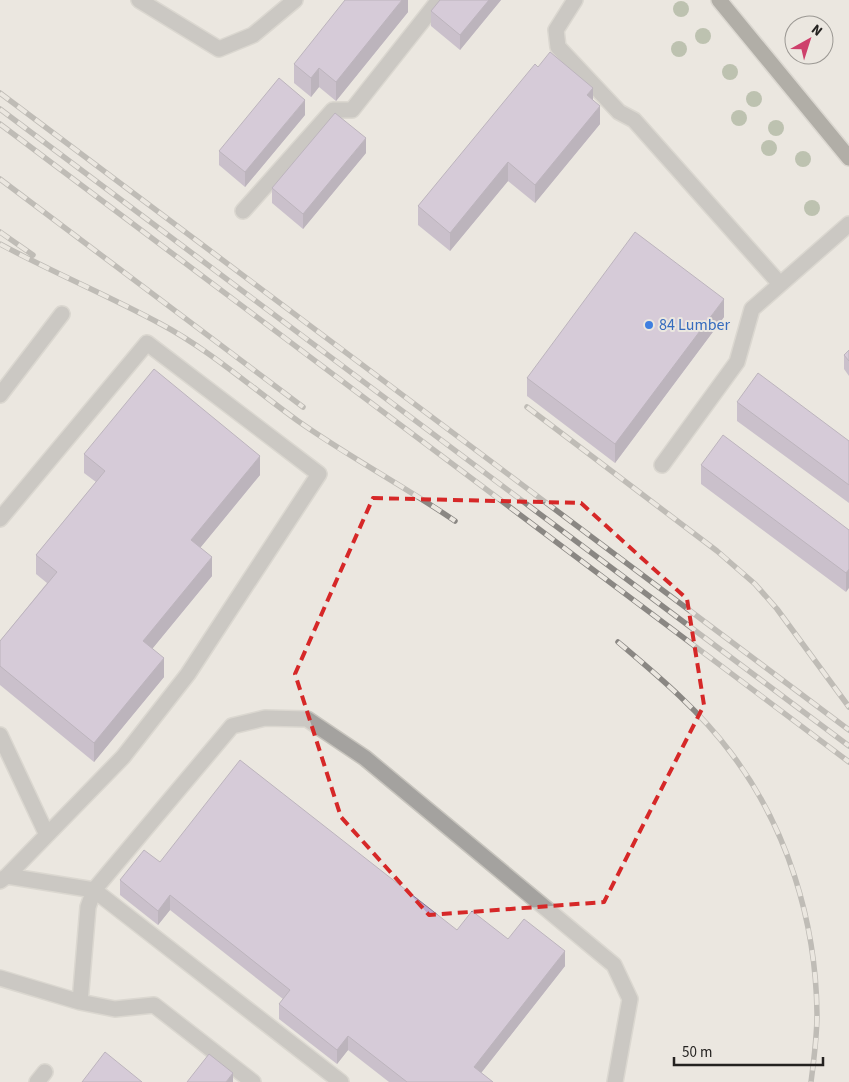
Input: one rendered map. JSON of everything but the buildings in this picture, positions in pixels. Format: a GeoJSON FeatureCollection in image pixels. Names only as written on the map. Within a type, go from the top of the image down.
{"type":"FeatureCollection","features":[{"type":"Feature","properties":{"kind":"main road"},"geometry":{"type":"LineString","coordinates":[[719,0],[849,158]]}},
{"type":"Feature","properties":{"kind":"lane"},"geometry":{"type":"LineString","coordinates":[[139,0],[219,49],[253,35],[295,0]]}},
{"type":"Feature","properties":{"kind":"lane"},"geometry":{"type":"LineString","coordinates":[[243,211],[333,110],[352,110],[439,0]]}},
{"type":"Feature","properties":{"kind":"lane"},"geometry":{"type":"LineString","coordinates":[[575,0],[556,30],[558,47],[619,112],[634,120],[780,284]]}},
{"type":"Feature","properties":{"kind":"lane"},"geometry":{"type":"LineString","coordinates":[[662,465],[737,362],[752,309],[849,224]]}},
{"type":"Feature","properties":{"kind":"lane"},"geometry":{"type":"LineString","coordinates":[[0,395],[62,314]]}},
{"type":"Feature","properties":{"kind":"lane"},"geometry":{"type":"LineString","coordinates":[[0,518],[147,343],[318,474],[188,674],[123,757],[4,878]]}},
{"type":"Feature","properties":{"kind":"lane"},"geometry":{"type":"LineString","coordinates":[[80,1002],[88,907],[94,890],[232,726],[264,718],[307,719],[365,758],[614,965],[630,999],[615,1082]]}},
{"type":"Feature","properties":{"kind":"lane"},"geometry":{"type":"LineString","coordinates":[[0,735],[47,835]]}},
{"type":"Feature","properties":{"kind":"lane"},"geometry":{"type":"LineString","coordinates":[[4,878],[94,890],[341,1082]]}},
{"type":"Feature","properties":{"kind":"lane"},"geometry":{"type":"LineString","coordinates":[[0,978],[80,1002],[115,1009],[154,1005],[253,1082]]}},
{"type":"Feature","properties":{"kind":"highlighted area"},"geometry":{"type":"Polygon","coordinates":[[[373,498],[581,503],[687,599],[704,705],[604,902],[429,915],[341,817],[295,674],[373,498]]]}},
{"type":"Feature","properties":{"kind":"railway"},"geometry":{"type":"LineString","coordinates":[[0,93],[849,730]]}},
{"type":"Feature","properties":{"kind":"railway"},"geometry":{"type":"LineString","coordinates":[[0,109],[849,746]]}},
{"type":"Feature","properties":{"kind":"railway"},"geometry":{"type":"LineString","coordinates":[[0,124],[849,762]]}},
{"type":"Feature","properties":{"kind":"railway"},"geometry":{"type":"LineString","coordinates":[[0,179],[303,407]]}},
{"type":"Feature","properties":{"kind":"railway"},"geometry":{"type":"LineString","coordinates":[[0,232],[33,255]]}},
{"type":"Feature","properties":{"kind":"railway"},"geometry":{"type":"LineString","coordinates":[[0,244],[178,334],[213,357],[317,434],[455,521]]}},
{"type":"Feature","properties":{"kind":"railway"},"geometry":{"type":"LineString","coordinates":[[527,407],[717,551],[755,584],[777,609],[849,707]]}},
{"type":"Feature","properties":{"kind":"railway"},"geometry":{"type":"LineString","coordinates":[[618,642],[678,694],[719,737],[751,782],[783,844],[795,876],[811,944],[817,1014],[811,1082]]}},
{"type":"Feature","properties":{"kind":"place","name":"84 Lumber"},"geometry":{"type":"Point","coordinates":[649,325]}}]}
